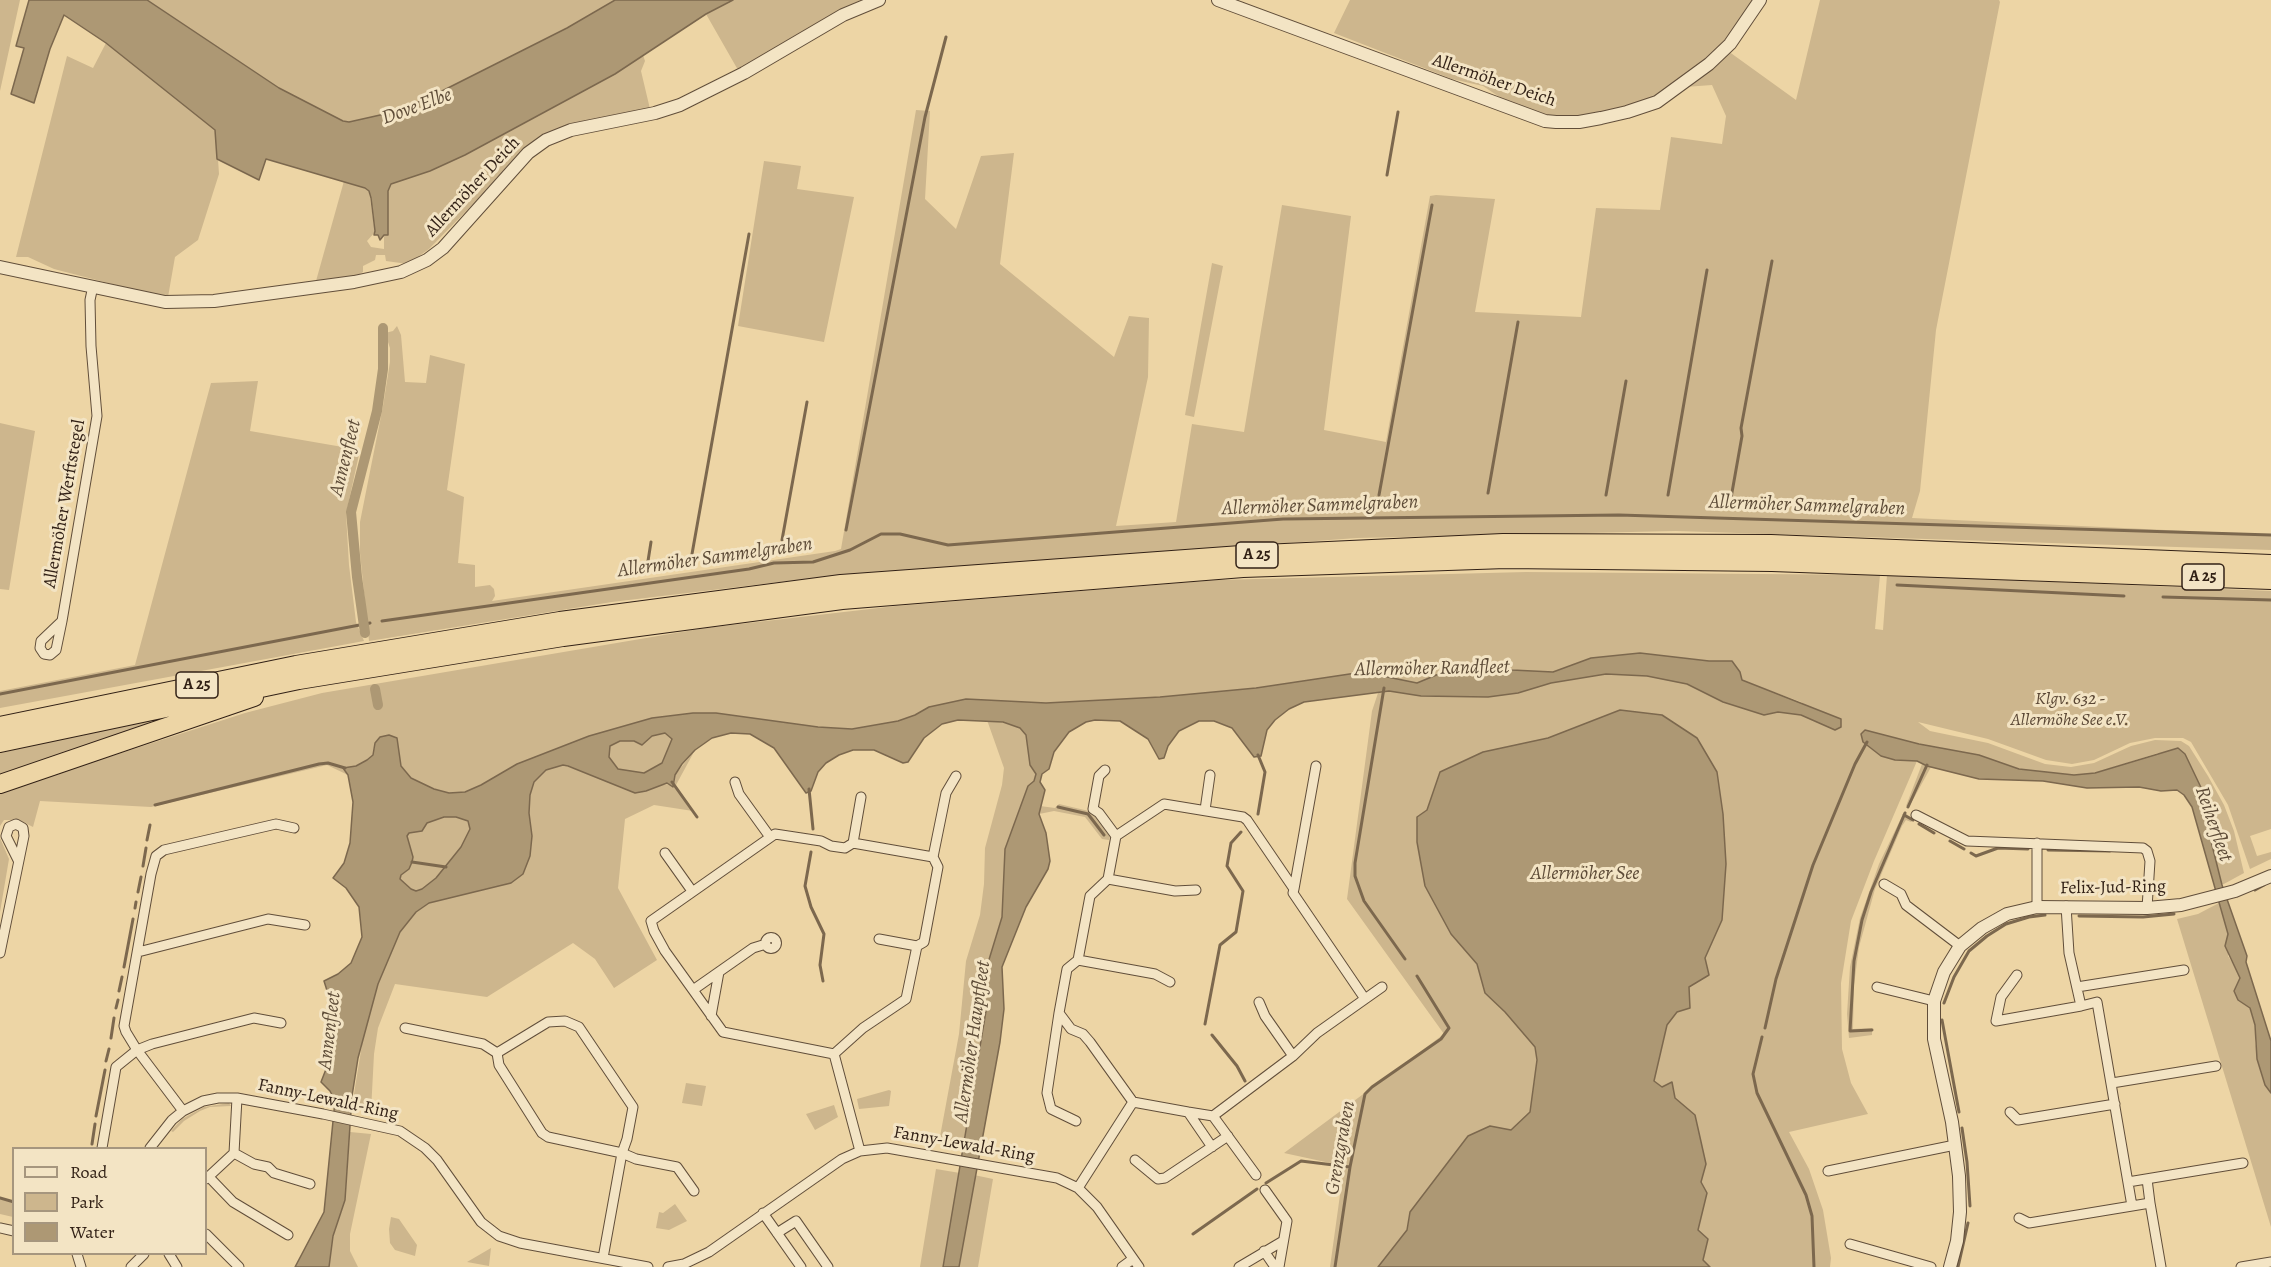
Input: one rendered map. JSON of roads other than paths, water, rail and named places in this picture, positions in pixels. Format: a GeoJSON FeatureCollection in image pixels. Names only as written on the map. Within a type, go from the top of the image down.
{"type":"FeatureCollection","features":[{"type":"Feature","properties":{"kind":"highway","name":"A 25"},"geometry":{"type":"LineString","coordinates":[[0,726],[385,657],[560,621],[841,584],[1241,555],[1491,544],[1771,544],[2271,564]]}},
{"type":"Feature","properties":{"kind":"highway","name":"A 25"},"geometry":{"type":"LineString","coordinates":[[385,657],[563,637],[842,600],[1243,568],[1506,559],[1622,560],[1773,562],[2271,580]]}},
{"type":"Feature","properties":{"kind":"highway","name":"A 25"},"geometry":{"type":"LineString","coordinates":[[0,742],[299,680],[353,663]]}},
{"type":"Feature","properties":{"kind":"highway"},"geometry":{"type":"LineString","coordinates":[[0,784],[226,708],[299,680]]}},
{"type":"Feature","properties":{"kind":"street","name":"Allermöher Deich"},"geometry":{"type":"LineString","coordinates":[[0,267],[165,302],[214,301],[354,282],[401,272],[420,264],[442,248],[528,153],[546,140],[571,130],[654,113],[680,105],[744,73],[843,15],[879,0]]}},
{"type":"Feature","properties":{"kind":"street","name":"Allermöher Deich"},"geometry":{"type":"LineString","coordinates":[[1218,0],[1545,121],[1579,122],[1627,112],[1657,102],[1709,64],[1730,44],[1760,0]]}},
{"type":"Feature","properties":{"kind":"street","name":"Allermöher Werftstegel"},"geometry":{"type":"LineString","coordinates":[[62,621],[97,416],[91,346],[90,300],[93,286]]}},
{"type":"Feature","properties":{"kind":"street"},"geometry":{"type":"LineString","coordinates":[[1316,766],[1293,893],[1365,999]]}},
{"type":"Feature","properties":{"kind":"street"},"geometry":{"type":"LineString","coordinates":[[1105,770],[1099,776],[1093,808],[1116,836]]}},
{"type":"Feature","properties":{"kind":"street"},"geometry":{"type":"LineString","coordinates":[[1204,810],[1210,775]]}},
{"type":"Feature","properties":{"kind":"street"},"geometry":{"type":"LineString","coordinates":[[879,939],[917,946],[924,942],[938,867],[933,857],[946,793],[956,777]]}},
{"type":"Feature","properties":{"kind":"street"},"geometry":{"type":"LineString","coordinates":[[735,782],[739,794],[770,837]]}},
{"type":"Feature","properties":{"kind":"street"},"geometry":{"type":"LineString","coordinates":[[854,843],[861,797]]}},
{"type":"Feature","properties":{"kind":"street"},"geometry":{"type":"LineString","coordinates":[[1076,1121],[1051,1109],[1047,1093],[1067,969],[1078,960],[1090,896],[1108,879],[1116,836],[1164,804],[1247,820],[1294,889]]}},
{"type":"Feature","properties":{"kind":"street"},"geometry":{"type":"LineString","coordinates":[[1916,815],[1967,841],[2142,848],[2147,852],[2150,861],[2147,908]]}},
{"type":"Feature","properties":{"kind":"street"},"geometry":{"type":"LineString","coordinates":[[183,1111],[137,1050],[124,1026],[154,860],[159,852],[276,824],[294,828]]}},
{"type":"Feature","properties":{"kind":"street"},"geometry":{"type":"LineString","coordinates":[[834,1054],[723,1032],[665,951],[651,921],[775,834],[822,841],[831,846],[845,848],[854,843],[933,857]]}},
{"type":"Feature","properties":{"kind":"street"},"geometry":{"type":"LineString","coordinates":[[2037,843],[2037,907]]}},
{"type":"Feature","properties":{"kind":"street"},"geometry":{"type":"LineString","coordinates":[[665,853],[692,891]]}},
{"type":"Feature","properties":{"kind":"street"},"geometry":{"type":"LineString","coordinates":[[0,953],[18,860]]}},
{"type":"Feature","properties":{"kind":"street","name":"Felix-Jud-Ring"},"geometry":{"type":"LineString","coordinates":[[1950,1267],[1957,1240],[1960,1212],[1959,1176],[1943,1078],[1934,1039],[1934,1001],[1944,972],[1960,946],[1982,928],[2007,914],[2037,907],[2147,908],[2181,905],[2235,891],[2271,876]]}},
{"type":"Feature","properties":{"kind":"street"},"geometry":{"type":"LineString","coordinates":[[1108,879],[1175,891],[1196,890]]}},
{"type":"Feature","properties":{"kind":"street"},"geometry":{"type":"LineString","coordinates":[[1884,884],[1901,894],[1906,905],[1960,946]]}},
{"type":"Feature","properties":{"kind":"street"},"geometry":{"type":"LineString","coordinates":[[2066,906],[2069,953],[2081,1006]]}},
{"type":"Feature","properties":{"kind":"street"},"geometry":{"type":"LineString","coordinates":[[138,952],[268,919],[305,925]]}},
{"type":"Feature","properties":{"kind":"street"},"geometry":{"type":"LineString","coordinates":[[693,990],[753,948],[766,944]]}},
{"type":"Feature","properties":{"kind":"street"},"geometry":{"type":"LineString","coordinates":[[834,1054],[862,1028],[906,999],[917,946]]}},
{"type":"Feature","properties":{"kind":"street"},"geometry":{"type":"LineString","coordinates":[[1078,960],[1155,974],[1170,982]]}},
{"type":"Feature","properties":{"kind":"street"},"geometry":{"type":"LineString","coordinates":[[2077,987],[2184,970]]}},
{"type":"Feature","properties":{"kind":"street"},"geometry":{"type":"LineString","coordinates":[[711,1016],[719,972]]}},
{"type":"Feature","properties":{"kind":"street"},"geometry":{"type":"LineString","coordinates":[[2017,975],[2001,997],[1996,1021],[2097,1002]]}},
{"type":"Feature","properties":{"kind":"street"},"geometry":{"type":"LineString","coordinates":[[2094,984],[2132,1206]]}},
{"type":"Feature","properties":{"kind":"street"},"geometry":{"type":"LineString","coordinates":[[1213,1116],[1293,1056],[1317,1033],[1382,987]]}},
{"type":"Feature","properties":{"kind":"street"},"geometry":{"type":"LineString","coordinates":[[1877,987],[1934,1001]]}},
{"type":"Feature","properties":{"kind":"street"},"geometry":{"type":"LineString","coordinates":[[1259,1002],[1265,1017],[1293,1056]]}},
{"type":"Feature","properties":{"kind":"street"},"geometry":{"type":"LineString","coordinates":[[1059,1013],[1071,1029],[1083,1034],[1090,1042],[1133,1102],[1213,1116],[1256,1175]]}},
{"type":"Feature","properties":{"kind":"street"},"geometry":{"type":"LineString","coordinates":[[103,1147],[116,1067],[137,1050],[152,1044],[254,1018],[281,1023]]}},
{"type":"Feature","properties":{"kind":"street"},"geometry":{"type":"LineString","coordinates":[[497,1053],[548,1022],[565,1020],[579,1027],[633,1107],[622,1153],[603,1258]]}},
{"type":"Feature","properties":{"kind":"street"},"geometry":{"type":"LineString","coordinates":[[405,1028],[483,1044],[497,1053],[499,1065],[542,1133],[548,1137],[677,1167],[694,1191]]}},
{"type":"Feature","properties":{"kind":"street"},"geometry":{"type":"LineString","coordinates":[[834,1054],[860,1151]]}},
{"type":"Feature","properties":{"kind":"street"},"geometry":{"type":"LineString","coordinates":[[2112,1083],[2216,1066]]}},
{"type":"Feature","properties":{"kind":"street","name":"Fanny-Lewald-Ring"},"geometry":{"type":"LineString","coordinates":[[152,1147],[172,1120],[183,1111],[203,1101],[218,1098],[237,1098],[400,1131],[418,1142],[437,1160],[481,1222],[499,1236],[520,1243],[648,1267]]}},
{"type":"Feature","properties":{"kind":"street"},"geometry":{"type":"LineString","coordinates":[[237,1098],[234,1153],[207,1178],[233,1202],[288,1235]]}},
{"type":"Feature","properties":{"kind":"street"},"geometry":{"type":"LineString","coordinates":[[1078,1188],[1133,1102]]}},
{"type":"Feature","properties":{"kind":"street"},"geometry":{"type":"LineString","coordinates":[[2010,1112],[2018,1120],[2115,1104]]}},
{"type":"Feature","properties":{"kind":"street"},"geometry":{"type":"LineString","coordinates":[[1188,1112],[1212,1147]]}},
{"type":"Feature","properties":{"kind":"street"},"geometry":{"type":"LineString","coordinates":[[1135,1160],[1158,1179],[1165,1178],[1228,1136]]}},
{"type":"Feature","properties":{"kind":"street"},"geometry":{"type":"LineString","coordinates":[[1828,1171],[1955,1145]]}},
{"type":"Feature","properties":{"kind":"street","name":"Fanny-Lewald-Ring"},"geometry":{"type":"LineString","coordinates":[[669,1267],[703,1256],[838,1161],[860,1151],[879,1148],[896,1149],[1057,1178],[1078,1188],[1097,1207],[1136,1263]]}},
{"type":"Feature","properties":{"kind":"street"},"geometry":{"type":"LineString","coordinates":[[234,1153],[254,1164],[268,1167],[274,1173],[310,1184]]}},
{"type":"Feature","properties":{"kind":"street"},"geometry":{"type":"LineString","coordinates":[[2128,1182],[2243,1163]]}},
{"type":"Feature","properties":{"kind":"street"},"geometry":{"type":"LineString","coordinates":[[2146,1179],[2161,1267]]}},
{"type":"Feature","properties":{"kind":"street"},"geometry":{"type":"LineString","coordinates":[[1265,1190],[1287,1221],[1277,1267]]}},
{"type":"Feature","properties":{"kind":"street"},"geometry":{"type":"LineString","coordinates":[[2019,1218],[2029,1223],[2151,1203]]}},
{"type":"Feature","properties":{"kind":"street"},"geometry":{"type":"LineString","coordinates":[[764,1213],[801,1267]]}},
{"type":"Feature","properties":{"kind":"street"},"geometry":{"type":"LineString","coordinates":[[777,1233],[796,1221],[828,1267]]}},
{"type":"Feature","properties":{"kind":"street"},"geometry":{"type":"LineString","coordinates":[[207,1235],[239,1267]]}},
{"type":"Feature","properties":{"kind":"street"},"geometry":{"type":"LineString","coordinates":[[1239,1267],[1283,1241]]}},
{"type":"Feature","properties":{"kind":"street"},"geometry":{"type":"LineString","coordinates":[[1851,1244],[1931,1267]]}},
{"type":"Feature","properties":{"kind":"street"},"geometry":{"type":"LineString","coordinates":[[1264,1251],[1277,1267]]}},
{"type":"Feature","properties":{"kind":"street"},"geometry":{"type":"LineString","coordinates":[[131,1267],[143,1255]]}},
{"type":"Feature","properties":{"kind":"street"},"geometry":{"type":"LineString","coordinates":[[2241,1267],[2271,1262]]}},
{"type":"Feature","properties":{"kind":"street"},"geometry":{"type":"LineString","coordinates":[[1122,1267],[1136,1263]]}},
{"type":"Feature","properties":{"kind":"water","name":"Dove Elbe"},"geometry":{"type":"Polygon","coordinates":[[[29,0],[147,0],[279,88],[349,122],[398,111],[436,94],[567,28],[615,0],[733,0],[706,14],[615,74],[465,155],[430,171],[391,184],[388,191],[388,235],[384,235],[380,240],[378,235],[374,235],[371,198],[369,191],[365,188],[266,159],[259,180],[217,159],[215,130],[106,43],[64,15],[50,49],[34,103],[11,94],[24,48],[16,46],[29,0]]]}},
{"type":"Feature","properties":{"kind":"water"},"geometry":{"type":"Polygon","coordinates":[[[1640,653],[1709,661],[1732,661],[1740,672],[1742,680],[1841,719],[1841,727],[1835,730],[1801,715],[1778,712],[1764,715],[1723,702],[1687,684],[1647,676],[1606,674],[1551,683],[1518,693],[1488,697],[1421,696],[1389,691],[1304,702],[1289,709],[1275,720],[1267,730],[1261,756],[1254,757],[1232,728],[1214,721],[1199,721],[1179,731],[1168,746],[1164,758],[1159,759],[1148,739],[1120,721],[1095,720],[1086,722],[1069,732],[1054,752],[1049,769],[1042,774],[1040,782],[1045,790],[1039,814],[1046,833],[1050,861],[1048,869],[1026,907],[1002,967],[1004,1009],[1000,1042],[959,1267],[943,1267],[986,1011],[984,976],[1002,917],[1005,849],[1028,786],[1034,781],[1036,774],[1030,765],[1026,735],[1020,728],[1003,722],[958,720],[942,724],[924,738],[908,762],[903,763],[874,750],[853,750],[839,755],[826,763],[818,772],[811,791],[806,793],[774,748],[750,734],[731,733],[712,738],[695,750],[682,764],[675,775],[673,787],[667,783],[635,793],[568,766],[563,765],[546,770],[534,782],[530,795],[529,813],[532,836],[530,856],[523,874],[511,883],[429,903],[416,912],[400,932],[378,984],[358,1058],[352,1096],[345,1200],[333,1236],[329,1267],[295,1267],[324,1212],[335,1101],[330,1091],[321,1082],[335,1046],[335,1016],[324,981],[338,974],[351,963],[362,937],[359,907],[346,888],[333,878],[344,863],[350,843],[353,802],[348,775],[343,768],[356,766],[373,755],[375,743],[380,737],[389,735],[397,738],[401,766],[411,778],[449,793],[465,792],[517,764],[589,736],[652,718],[693,713],[716,713],[818,727],[852,729],[898,721],[929,707],[966,699],[1046,703],[1160,697],[1256,688],[1363,672],[1417,683],[1446,671],[1478,664],[1512,670],[1553,672],[1591,658],[1640,653]],[[665,733],[652,736],[642,745],[634,741],[620,741],[610,746],[609,757],[618,769],[644,773],[662,763],[672,739],[665,733]],[[444,817],[427,823],[422,831],[409,833],[407,836],[413,857],[409,869],[401,875],[400,879],[411,889],[416,891],[422,889],[436,878],[461,847],[470,829],[468,821],[456,817],[444,817]]]}},
{"type":"Feature","properties":{"kind":"water","name":"Allermöher See"},"geometry":{"type":"Polygon","coordinates":[[[1620,710],[1662,715],[1697,738],[1717,772],[1723,814],[1726,864],[1722,920],[1705,958],[1709,975],[1689,987],[1690,1008],[1677,1012],[1667,1025],[1654,1081],[1662,1087],[1672,1082],[1675,1098],[1695,1115],[1706,1164],[1701,1182],[1707,1193],[1698,1230],[1708,1239],[1703,1260],[1710,1267],[1378,1267],[1407,1230],[1410,1212],[1468,1136],[1490,1126],[1511,1130],[1530,1112],[1537,1060],[1535,1047],[1485,993],[1477,964],[1451,934],[1425,886],[1417,842],[1417,817],[1427,810],[1440,772],[1483,752],[1548,738],[1620,710]]]}},
{"type":"Feature","properties":{"kind":"water"},"geometry":{"type":"Polygon","coordinates":[[[1865,730],[1919,744],[1979,755],[2019,769],[2074,775],[2095,773],[2178,748],[2185,754],[2206,798],[2210,837],[2222,885],[2247,956],[2246,962],[2271,1041],[2271,1093],[2265,1085],[2257,1059],[2255,1025],[2250,1008],[2238,1000],[2234,991],[2240,978],[2225,946],[2228,934],[2192,807],[2184,795],[2177,790],[2161,791],[2139,787],[2087,788],[2043,781],[1979,779],[1927,766],[1917,761],[1895,760],[1881,756],[1863,742],[1861,734],[1865,730]]]}},
{"type":"Feature","properties":{"kind":"waterway"},"geometry":{"type":"LineString","coordinates":[[846,530],[925,117],[946,37]]}},
{"type":"Feature","properties":{"kind":"waterway"},"geometry":{"type":"LineString","coordinates":[[1387,175],[1398,112]]}},
{"type":"Feature","properties":{"kind":"waterway"},"geometry":{"type":"LineString","coordinates":[[1379,495],[1432,205]]}},
{"type":"Feature","properties":{"kind":"waterway"},"geometry":{"type":"LineString","coordinates":[[692,554],[749,234]]}},
{"type":"Feature","properties":{"kind":"waterway"},"geometry":{"type":"LineString","coordinates":[[1731,498],[1742,436],[1741,428],[1772,261]]}},
{"type":"Feature","properties":{"kind":"waterway"},"geometry":{"type":"LineString","coordinates":[[1668,495],[1707,270]]}},
{"type":"Feature","properties":{"kind":"waterway"},"geometry":{"type":"LineString","coordinates":[[1488,493],[1518,322]]}},
{"type":"Feature","properties":{"kind":"waterway","name":"Annenfleet"},"geometry":{"type":"LineString","coordinates":[[365,633],[351,512],[377,411],[383,369],[383,328]]}},
{"type":"Feature","properties":{"kind":"waterway"},"geometry":{"type":"LineString","coordinates":[[1606,495],[1626,381]]}},
{"type":"Feature","properties":{"kind":"waterway"},"geometry":{"type":"LineString","coordinates":[[782,540],[807,402]]}},
{"type":"Feature","properties":{"kind":"waterway","name":"Allermöher Sammelgraben"},"geometry":{"type":"LineString","coordinates":[[382,621],[749,569],[774,563],[813,562],[850,550],[881,534],[900,534],[948,545],[1283,519],[1619,515],[2271,535]]}},
{"type":"Feature","properties":{"kind":"waterway"},"geometry":{"type":"LineString","coordinates":[[648,561],[651,542]]}},
{"type":"Feature","properties":{"kind":"waterway"},"geometry":{"type":"LineString","coordinates":[[1897,585],[2124,596]]}},
{"type":"Feature","properties":{"kind":"waterway"},"geometry":{"type":"LineString","coordinates":[[2163,597],[2271,600]]}},
{"type":"Feature","properties":{"kind":"waterway"},"geometry":{"type":"LineString","coordinates":[[0,694],[370,623]]}},
{"type":"Feature","properties":{"kind":"waterway","name":"Allermöher Randfleet"},"geometry":{"type":"LineString","coordinates":[[1384,688],[1355,863],[1355,876],[1364,901],[1405,959]]}},
{"type":"Feature","properties":{"kind":"waterway"},"geometry":{"type":"LineString","coordinates":[[375,689],[378,705]]}},
{"type":"Feature","properties":{"kind":"waterway"},"geometry":{"type":"LineString","coordinates":[[1765,1028],[1776,979],[1813,865],[1855,764],[1867,742]]}},
{"type":"Feature","properties":{"kind":"waterway"},"geometry":{"type":"LineString","coordinates":[[1258,755],[1265,772],[1258,814]]}},
{"type":"Feature","properties":{"kind":"waterway"},"geometry":{"type":"LineString","coordinates":[[155,805],[319,764],[328,763],[345,768]]}},
{"type":"Feature","properties":{"kind":"waterway"},"geometry":{"type":"LineString","coordinates":[[1908,807],[1927,765]]}},
{"type":"Feature","properties":{"kind":"waterway"},"geometry":{"type":"LineString","coordinates":[[672,782],[697,817]]}},
{"type":"Feature","properties":{"kind":"waterway"},"geometry":{"type":"LineString","coordinates":[[809,789],[813,829]]}},
{"type":"Feature","properties":{"kind":"waterway"},"geometry":{"type":"LineString","coordinates":[[1058,807],[1088,814],[1104,835]]}},
{"type":"Feature","properties":{"kind":"waterway"},"geometry":{"type":"LineString","coordinates":[[1872,1030],[1850,1031],[1854,961],[1862,920],[1871,892],[1905,813]]}},
{"type":"Feature","properties":{"kind":"waterway"},"geometry":{"type":"LineString","coordinates":[[1904,815],[1913,820]]}},
{"type":"Feature","properties":{"kind":"waterway"},"geometry":{"type":"LineString","coordinates":[[1919,824],[1934,833]]}},
{"type":"Feature","properties":{"kind":"waterway"},"geometry":{"type":"LineString","coordinates":[[147,840],[150,825]]}},
{"type":"Feature","properties":{"kind":"waterway"},"geometry":{"type":"LineString","coordinates":[[1205,1024],[1220,945],[1236,932],[1243,891],[1227,866],[1231,843],[1241,832]]}},
{"type":"Feature","properties":{"kind":"waterway"},"geometry":{"type":"LineString","coordinates":[[1950,841],[1964,849]]}},
{"type":"Feature","properties":{"kind":"waterway"},"geometry":{"type":"LineString","coordinates":[[143,866],[146,848]]}},
{"type":"Feature","properties":{"kind":"waterway"},"geometry":{"type":"LineString","coordinates":[[1971,853],[1976,856],[1998,848],[2028,849]]}},
{"type":"Feature","properties":{"kind":"waterway"},"geometry":{"type":"LineString","coordinates":[[2048,850],[2110,851]]}},
{"type":"Feature","properties":{"kind":"waterway"},"geometry":{"type":"LineString","coordinates":[[811,852],[805,886],[811,907],[824,934],[820,965],[823,981]]}},
{"type":"Feature","properties":{"kind":"waterway"},"geometry":{"type":"LineString","coordinates":[[412,862],[446,867]]}},
{"type":"Feature","properties":{"kind":"waterway"},"geometry":{"type":"LineString","coordinates":[[138,892],[141,877]]}},
{"type":"Feature","properties":{"kind":"waterway"},"geometry":{"type":"LineString","coordinates":[[2255,890],[2264,885]]}},
{"type":"Feature","properties":{"kind":"waterway"},"geometry":{"type":"LineString","coordinates":[[135,908],[136,902]]}},
{"type":"Feature","properties":{"kind":"waterway"},"geometry":{"type":"LineString","coordinates":[[2079,916],[2143,917],[2174,914]]}},
{"type":"Feature","properties":{"kind":"waterway"},"geometry":{"type":"LineString","coordinates":[[1944,1003],[1954,977],[1969,951],[2006,924],[2045,915]]}},
{"type":"Feature","properties":{"kind":"waterway"},"geometry":{"type":"LineString","coordinates":[[124,967],[133,919]]}},
{"type":"Feature","properties":{"kind":"waterway","name":"Grenzgraben"},"geometry":{"type":"LineString","coordinates":[[1335,1267],[1350,1167],[1365,1094],[1441,1039],[1449,1028],[1417,976]]}},
{"type":"Feature","properties":{"kind":"waterway"},"geometry":{"type":"LineString","coordinates":[[119,991],[122,977]]}},
{"type":"Feature","properties":{"kind":"waterway"},"geometry":{"type":"LineString","coordinates":[[116,1008],[118,1000]]}},
{"type":"Feature","properties":{"kind":"waterway"},"geometry":{"type":"LineString","coordinates":[[111,1038],[114,1018]]}},
{"type":"Feature","properties":{"kind":"waterway"},"geometry":{"type":"LineString","coordinates":[[1942,1020],[1959,1112]]}},
{"type":"Feature","properties":{"kind":"waterway"},"geometry":{"type":"LineString","coordinates":[[1212,1035],[1237,1066],[1245,1081]]}},
{"type":"Feature","properties":{"kind":"waterway"},"geometry":{"type":"LineString","coordinates":[[1762,1037],[1753,1074],[1757,1093],[1806,1195],[1812,1216],[1814,1267]]}},
{"type":"Feature","properties":{"kind":"waterway"},"geometry":{"type":"LineString","coordinates":[[106,1061],[109,1049]]}},
{"type":"Feature","properties":{"kind":"waterway"},"geometry":{"type":"LineString","coordinates":[[96,1116],[105,1070]]}},
{"type":"Feature","properties":{"kind":"waterway"},"geometry":{"type":"LineString","coordinates":[[92,1144],[95,1124]]}},
{"type":"Feature","properties":{"kind":"waterway"},"geometry":{"type":"LineString","coordinates":[[1962,1128],[1970,1206]]}},
{"type":"Feature","properties":{"kind":"waterway"},"geometry":{"type":"LineString","coordinates":[[1266,1183],[1301,1161],[1350,1167]]}},
{"type":"Feature","properties":{"kind":"waterway"},"geometry":{"type":"LineString","coordinates":[[1193,1234],[1257,1189]]}},
{"type":"Feature","properties":{"kind":"waterway"},"geometry":{"type":"LineString","coordinates":[[0,1198],[12,1201]]}},
{"type":"Feature","properties":{"kind":"waterway"},"geometry":{"type":"LineString","coordinates":[[1958,1267],[1968,1223]]}},
{"type":"Feature","properties":{"kind":"park label","name":"Klgv. 632 - Allermöhe See e.V."},"geometry":{"type":"Point","coordinates":[2070,710]}},
{"type":"Feature","properties":{"kind":"water label","name":"Reiherfleet"},"geometry":{"type":"Point","coordinates":[2213,824]}},
{"type":"Feature","properties":{"kind":"water label","name":"Allermöher Hauptfleet"},"geometry":{"type":"Point","coordinates":[973,1042]}}]}
